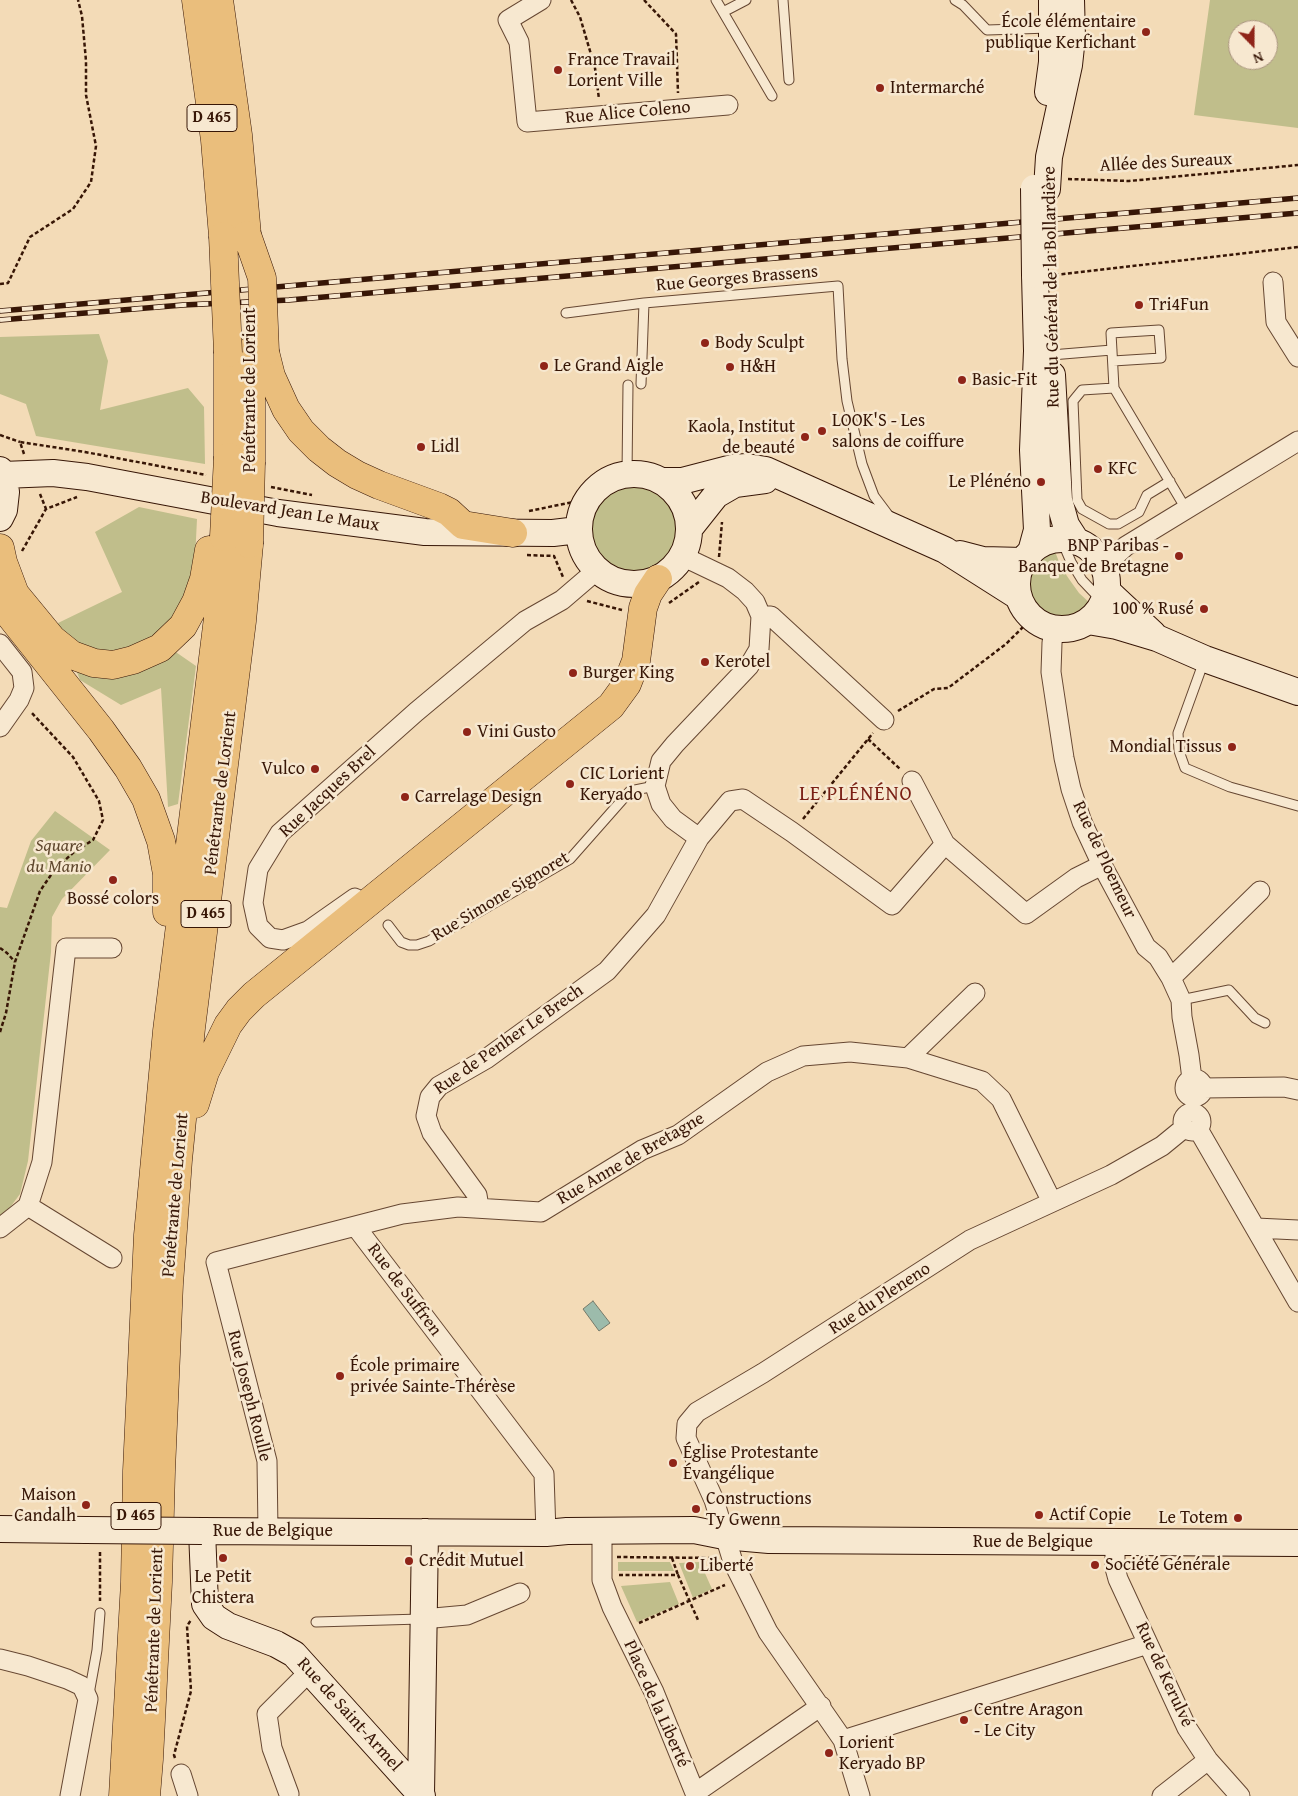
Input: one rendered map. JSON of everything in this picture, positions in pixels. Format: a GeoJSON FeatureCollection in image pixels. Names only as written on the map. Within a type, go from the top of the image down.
{"type":"FeatureCollection","features":[{"type":"Feature","properties":{"kind":"highway","name":"Pénétrante de Lorient"},"geometry":{"type":"LineString","coordinates":[[123,1796],[135,1582],[138,1461],[148,1235],[167,1031],[228,538],[233,458],[248,352],[235,235],[215,140],[196,0]]}},
{"type":"Feature","properties":{"kind":"highway","name":"Pénétrante de Lorient"},"geometry":{"type":"LineString","coordinates":[[219,0],[238,136],[235,235]]}},
{"type":"Feature","properties":{"kind":"highway"},"geometry":{"type":"LineString","coordinates":[[248,352],[271,376],[286,408],[300,430],[319,449],[337,463],[379,485],[439,506],[449,512],[463,525],[513,533]]}},
{"type":"Feature","properties":{"kind":"highway"},"geometry":{"type":"LineString","coordinates":[[0,548],[15,594],[52,640],[72,655],[94,663],[114,665],[133,660],[160,648],[183,626],[196,602],[204,579],[228,538],[233,458]]}},
{"type":"Feature","properties":{"kind":"highway","name":"Pénétrante de Lorient"},"geometry":{"type":"LineString","coordinates":[[146,1796],[158,1582],[169,1284],[178,1160],[191,1028],[242,621],[228,538]]}},
{"type":"Feature","properties":{"kind":"highway"},"geometry":{"type":"LineString","coordinates":[[169,1284],[184,1195],[196,1100],[205,1072],[228,1025],[239,1010],[254,996],[611,706],[627,684],[636,661],[643,608],[648,594],[658,579]]}},
{"type":"Feature","properties":{"kind":"highway"},"geometry":{"type":"LineString","coordinates":[[0,603],[101,730],[128,768],[146,799],[161,841],[167,874],[167,914],[156,1030],[149,1140],[148,1235]]}},
{"type":"Feature","properties":{"kind":"main road","name":"Rue du Général de la Bollardière"},"geometry":{"type":"LineString","coordinates":[[1052,0],[1062,28]]}},
{"type":"Feature","properties":{"kind":"main road","name":"Rue du Général de la Bollardière"},"geometry":{"type":"LineString","coordinates":[[1063,525],[1044,353],[1042,275],[1043,185],[1037,155],[1062,28],[1071,0]]}},
{"type":"Feature","properties":{"kind":"main road","name":"Rue du Général de la Bollardière"},"geometry":{"type":"LineString","coordinates":[[1035,615],[1017,585],[1018,573],[1027,557],[1037,530],[1033,450],[1044,353]]}},
{"type":"Feature","properties":{"kind":"main road"},"geometry":{"type":"LineString","coordinates":[[661,481],[676,494],[684,507],[688,520],[687,545],[682,556],[671,570],[658,579],[632,585],[615,582],[590,563],[583,551],[578,530],[580,514],[588,499],[601,485],[611,479],[627,474],[644,475],[661,481],[682,481],[717,471],[747,467],[766,470],[945,550],[983,560],[1027,557],[1063,525],[1097,556],[1105,600],[1117,626],[1157,638],[1205,659],[1298,692]]}},
{"type":"Feature","properties":{"kind":"main road","name":"Boulevard Jean Le Maux"},"geometry":{"type":"LineString","coordinates":[[1,472],[87,476],[278,513],[425,532],[553,533],[578,530]]}},
{"type":"Feature","properties":{"kind":"main road"},"geometry":{"type":"LineString","coordinates":[[0,518],[4,510],[6,492],[1,472]]}},
{"type":"Feature","properties":{"kind":"main road"},"geometry":{"type":"LineString","coordinates":[[689,530],[716,495],[735,484],[768,480],[796,482]]}},
{"type":"Feature","properties":{"kind":"main road"},"geometry":{"type":"LineString","coordinates":[[945,550],[1035,615],[1066,629],[1078,627],[1105,600]]}},
{"type":"Feature","properties":{"kind":"main road"},"geometry":{"type":"LineString","coordinates":[[1105,600],[1157,638]]}},
{"type":"Feature","properties":{"kind":"main road","name":"Rue de Belgique"},"geometry":{"type":"LineString","coordinates":[[0,1529],[546,1533],[567,1531],[694,1530],[727,1546]]}},
{"type":"Feature","properties":{"kind":"main road"},"geometry":{"type":"LineString","coordinates":[[202,1531],[205,1604]]}},
{"type":"Feature","properties":{"kind":"main road"},"geometry":{"type":"LineString","coordinates":[[422,1795],[425,1532]]}},
{"type":"Feature","properties":{"kind":"main road","name":"Rue de Belgique"},"geometry":{"type":"LineString","coordinates":[[546,1533],[567,1538],[602,1541],[684,1541],[727,1546],[769,1540],[1298,1543]]}},
{"type":"Feature","properties":{"kind":"main road","name":"Rue de Saint-Armel"},"geometry":{"type":"LineString","coordinates":[[205,1604],[214,1617],[228,1626],[276,1644],[294,1654],[422,1795]]}},
{"type":"Feature","properties":{"kind":"street","name":"Rue Alice Coleno"},"geometry":{"type":"LineString","coordinates":[[541,0],[508,20],[519,42],[528,122],[728,105]]}},
{"type":"Feature","properties":{"kind":"street"},"geometry":{"type":"LineString","coordinates":[[1273,282],[1276,322],[1298,357]]}},
{"type":"Feature","properties":{"kind":"street"},"geometry":{"type":"LineString","coordinates":[[1105,600],[1126,546],[1298,441]]}},
{"type":"Feature","properties":{"kind":"street"},"geometry":{"type":"LineString","coordinates":[[682,556],[728,578],[755,602],[760,616],[759,649],[749,666],[661,761],[655,786],[660,804],[673,819],[699,838]]}},
{"type":"Feature","properties":{"kind":"street","name":"Rue Jacques Brel"},"geometry":{"type":"LineString","coordinates":[[489,805],[308,931],[283,940],[270,938],[258,926],[253,903],[258,869],[280,833],[416,712],[517,628],[539,612],[562,600],[597,570]]}},
{"type":"Feature","properties":{"kind":"street","name":"Rue de Ploemeur"},"geometry":{"type":"LineString","coordinates":[[1035,615],[1052,643],[1051,672],[1064,758],[1071,789],[1082,822],[1146,947],[1158,957],[1171,978],[1181,1000],[1182,1017],[1196,1086],[1191,1124]]}},
{"type":"Feature","properties":{"kind":"street"},"geometry":{"type":"LineString","coordinates":[[760,616],[771,616],[884,720]]}},
{"type":"Feature","properties":{"kind":"street"},"geometry":{"type":"LineString","coordinates":[[0,644],[22,672],[24,688],[19,700],[0,727]]}},
{"type":"Feature","properties":{"kind":"street"},"geometry":{"type":"LineString","coordinates":[[912,781],[945,844],[1026,914],[1076,878],[1102,864]]}},
{"type":"Feature","properties":{"kind":"street","name":"Rue de Penher Le Brech"},"geometry":{"type":"LineString","coordinates":[[479,1207],[478,1196],[432,1133],[426,1116],[430,1097],[439,1086],[486,1059],[607,971],[656,915],[699,838],[730,801],[743,799],[792,832]]}},
{"type":"Feature","properties":{"kind":"street"},"geometry":{"type":"LineString","coordinates":[[792,832],[892,905],[945,844]]}},
{"type":"Feature","properties":{"kind":"street"},"geometry":{"type":"LineString","coordinates":[[1171,978],[1260,891]]}},
{"type":"Feature","properties":{"kind":"street"},"geometry":{"type":"LineString","coordinates":[[0,1228],[28,1206],[42,1162],[66,948],[112,948]]}},
{"type":"Feature","properties":{"kind":"street"},"geometry":{"type":"LineString","coordinates":[[908,1058],[975,993]]}},
{"type":"Feature","properties":{"kind":"street","name":"Rue Anne de Bretagne"},"geometry":{"type":"LineString","coordinates":[[216,1262],[402,1214],[458,1207],[541,1212],[642,1150],[678,1135],[767,1072],[803,1056],[850,1052],[908,1058],[982,1081],[1001,1099],[1052,1202]]}},
{"type":"Feature","properties":{"kind":"street"},"geometry":{"type":"LineString","coordinates":[[1196,1086],[1284,1087],[1298,1090]]}},
{"type":"Feature","properties":{"kind":"street"},"geometry":{"type":"LineString","coordinates":[[1191,1124],[1256,1228],[1298,1302]]}},
{"type":"Feature","properties":{"kind":"street","name":"Rue du Pleneno"},"geometry":{"type":"LineString","coordinates":[[727,1546],[714,1500],[686,1438],[687,1424],[697,1412],[764,1373],[970,1240],[1120,1170],[1162,1146],[1191,1124]]}},
{"type":"Feature","properties":{"kind":"street"},"geometry":{"type":"LineString","coordinates":[[28,1206],[112,1258]]}},
{"type":"Feature","properties":{"kind":"street","name":"Rue de Suffren"},"geometry":{"type":"LineString","coordinates":[[356,1227],[544,1474],[546,1533]]}},
{"type":"Feature","properties":{"kind":"street"},"geometry":{"type":"LineString","coordinates":[[1256,1228],[1298,1230]]}},
{"type":"Feature","properties":{"kind":"street","name":"Rue Joseph Roulle"},"geometry":{"type":"LineString","coordinates":[[216,1262],[267,1461],[268,1531]]}},
{"type":"Feature","properties":{"kind":"street","name":"Place de la Liberté"},"geometry":{"type":"LineString","coordinates":[[602,1541],[602,1580],[612,1608],[654,1692],[695,1794],[820,1706]]}},
{"type":"Feature","properties":{"kind":"street","name":"Rue de Kerulvé"},"geometry":{"type":"LineString","coordinates":[[1115,1542],[1115,1568],[1118,1579],[1187,1728],[1208,1760],[1240,1796]]}},
{"type":"Feature","properties":{"kind":"street"},"geometry":{"type":"LineString","coordinates":[[727,1546],[768,1632],[843,1740],[860,1796]]}},
{"type":"Feature","properties":{"kind":"street"},"geometry":{"type":"LineString","coordinates":[[423,1619],[467,1615],[520,1593]]}},
{"type":"Feature","properties":{"kind":"street"},"geometry":{"type":"LineString","coordinates":[[843,1740],[1148,1644]]}},
{"type":"Feature","properties":{"kind":"street"},"geometry":{"type":"LineString","coordinates":[[0,1659],[67,1679],[85,1693],[70,1796]]}},
{"type":"Feature","properties":{"kind":"street"},"geometry":{"type":"LineString","coordinates":[[288,1794],[272,1748],[267,1714],[310,1670]]}},
{"type":"Feature","properties":{"kind":"street"},"geometry":{"type":"LineString","coordinates":[[1162,1796],[1208,1760]]}},
{"type":"Feature","properties":{"kind":"street"},"geometry":{"type":"LineString","coordinates":[[182,1774],[188,1796]]}},
{"type":"Feature","properties":{"kind":"lane"},"geometry":{"type":"LineString","coordinates":[[716,0],[772,96]]}},
{"type":"Feature","properties":{"kind":"lane"},"geometry":{"type":"LineString","coordinates":[[723,12],[746,0]]}},
{"type":"Feature","properties":{"kind":"lane"},"geometry":{"type":"LineString","coordinates":[[783,0],[789,80]]}},
{"type":"Feature","properties":{"kind":"lane"},"geometry":{"type":"LineString","coordinates":[[955,0],[963,5],[987,30],[1062,28]]}},
{"type":"Feature","properties":{"kind":"lane","name":"Rue Georges Brassens"},"geometry":{"type":"LineString","coordinates":[[566,313],[644,303],[838,286],[842,359],[847,401],[862,464],[874,496],[897,528]]}},
{"type":"Feature","properties":{"kind":"lane"},"geometry":{"type":"LineString","coordinates":[[641,384],[644,303]]}},
{"type":"Feature","properties":{"kind":"lane"},"geometry":{"type":"LineString","coordinates":[[1113,361],[1161,358],[1159,330],[1111,333],[1114,388],[1186,509]]}},
{"type":"Feature","properties":{"kind":"lane"},"geometry":{"type":"LineString","coordinates":[[1044,353],[1112,350]]}},
{"type":"Feature","properties":{"kind":"lane"},"geometry":{"type":"LineString","coordinates":[[627,474],[628,385]]}},
{"type":"Feature","properties":{"kind":"lane"},"geometry":{"type":"LineString","coordinates":[[1114,388],[1082,390],[1073,401],[1078,500],[1082,509],[1109,524],[1118,524],[1139,512],[1147,495],[1170,481]]}},
{"type":"Feature","properties":{"kind":"lane"},"geometry":{"type":"LineString","coordinates":[[1063,525],[1082,580],[1105,600]]}},
{"type":"Feature","properties":{"kind":"lane"},"geometry":{"type":"LineString","coordinates":[[1205,659],[1178,733],[1179,751],[1185,768],[1230,788],[1298,806]]}},
{"type":"Feature","properties":{"kind":"lane","name":"Rue Simone Signoret"},"geometry":{"type":"LineString","coordinates":[[388,925],[401,942],[417,945],[429,941],[570,859],[630,791],[655,786]]}},
{"type":"Feature","properties":{"kind":"lane"},"geometry":{"type":"LineString","coordinates":[[1181,1000],[1229,990],[1255,1018],[1265,1023]]}},
{"type":"Feature","properties":{"kind":"lane"},"geometry":{"type":"LineString","coordinates":[[85,1693],[97,1650],[100,1613]]}},
{"type":"Feature","properties":{"kind":"lane"},"geometry":{"type":"LineString","coordinates":[[316,1622],[423,1619]]}},
{"type":"Feature","properties":{"kind":"path"},"geometry":{"type":"LineString","coordinates":[[0,284],[8,282],[30,237],[73,210],[91,182],[96,146],[86,95],[85,43],[78,0]]}},
{"type":"Feature","properties":{"kind":"path"},"geometry":{"type":"LineString","coordinates":[[571,0],[580,17],[595,68],[601,115]]}},
{"type":"Feature","properties":{"kind":"path"},"geometry":{"type":"LineString","coordinates":[[644,0],[676,34],[678,109]]}},
{"type":"Feature","properties":{"kind":"path","name":"Allée des Sureaux"},"geometry":{"type":"LineString","coordinates":[[1043,185],[1129,181],[1298,165]]}},
{"type":"Feature","properties":{"kind":"path"},"geometry":{"type":"LineString","coordinates":[[1042,275],[1298,247]]}},
{"type":"Feature","properties":{"kind":"path"},"geometry":{"type":"LineString","coordinates":[[0,435],[20,442]]}},
{"type":"Feature","properties":{"kind":"path"},"geometry":{"type":"LineString","coordinates":[[547,506],[588,499]]}},
{"type":"Feature","properties":{"kind":"path"},"geometry":{"type":"LineString","coordinates":[[792,832],[884,720],[934,690],[948,688],[1006,644],[1035,615]]}},
{"type":"Feature","properties":{"kind":"path"},"geometry":{"type":"LineString","coordinates":[[0,1032],[6,1013],[14,962],[40,891],[55,869],[74,852],[94,840],[103,820],[99,801],[73,757],[19,700]]}},
{"type":"Feature","properties":{"kind":"path"},"geometry":{"type":"LineString","coordinates":[[868,739],[912,781]]}},
{"type":"Feature","properties":{"kind":"path"},"geometry":{"type":"LineString","coordinates":[[0,948],[14,962]]}},
{"type":"Feature","properties":{"kind":"path"},"geometry":{"type":"LineString","coordinates":[[93,1530],[100,1613]]}},
{"type":"Feature","properties":{"kind":"path"},"geometry":{"type":"LineString","coordinates":[[616,1566],[616,1557],[712,1558],[727,1546]]}},
{"type":"Feature","properties":{"kind":"path"},"geometry":{"type":"LineString","coordinates":[[672,1558],[698,1620]]}},
{"type":"Feature","properties":{"kind":"path"},"geometry":{"type":"LineString","coordinates":[[617,1580],[616,1575],[678,1574]]}},
{"type":"Feature","properties":{"kind":"path"},"geometry":{"type":"LineString","coordinates":[[636,1625],[726,1584],[728,1580]]}},
{"type":"Feature","properties":{"kind":"path"},"geometry":{"type":"LineString","coordinates":[[182,1774],[174,1755],[191,1691],[186,1626],[205,1604]]}},
{"type":"Feature","properties":{"kind":"green space"},"geometry":{"type":"Polygon","coordinates":[[[1210,0],[1298,0],[1298,128],[1194,115],[1210,0]]]}},
{"type":"Feature","properties":{"kind":"green space"},"geometry":{"type":"Polygon","coordinates":[[[99,334],[108,361],[100,410],[188,388],[204,407],[205,464],[36,436],[26,404],[0,394],[0,337],[99,334]]]}},
{"type":"Feature","properties":{"kind":"green space"},"geometry":{"type":"Polygon","coordinates":[[[625,485],[643,485],[659,492],[671,504],[678,520],[678,538],[671,554],[659,566],[643,573],[625,573],[609,566],[597,554],[590,538],[590,520],[597,504],[609,492],[625,485]]]}},
{"type":"Feature","properties":{"kind":"green space"},"geometry":{"type":"Polygon","coordinates":[[[139,507],[197,519],[194,580],[179,611],[154,637],[196,666],[178,804],[168,807],[161,688],[121,705],[80,680],[58,623],[122,592],[95,532],[139,507]]]}},
{"type":"Feature","properties":{"kind":"green space"},"geometry":{"type":"Polygon","coordinates":[[[1054,549],[1061,567],[1069,579],[1079,593],[1092,605],[1078,615],[1056,618],[1047,614],[1032,600],[1029,592],[1029,575],[1034,566],[1040,558],[1054,549]]]}},
{"type":"Feature","properties":{"kind":"green space","name":"Square du Manio"},"geometry":{"type":"Polygon","coordinates":[[[55,811],[110,850],[62,899],[52,917],[51,952],[28,1161],[20,1194],[0,1221],[0,907],[7,908],[31,841],[55,811]]]}},
{"type":"Feature","properties":{"kind":"green space"},"geometry":{"type":"Polygon","coordinates":[[[618,1562],[670,1562],[674,1571],[618,1571],[618,1562]]]}},
{"type":"Feature","properties":{"kind":"green space"},"geometry":{"type":"Polygon","coordinates":[[[700,1562],[712,1589],[693,1598],[679,1563],[700,1562]]]}},
{"type":"Feature","properties":{"kind":"green space"},"geometry":{"type":"Polygon","coordinates":[[[670,1582],[679,1604],[637,1622],[621,1586],[670,1582]]]}},
{"type":"Feature","properties":{"kind":"shaded area"},"geometry":{"type":"Polygon","coordinates":[[[593,1301],[610,1323],[599,1331],[583,1309],[593,1301]]]}},
{"type":"Feature","properties":{"kind":"railway"},"geometry":{"type":"LineString","coordinates":[[0,311],[1298,198]]}},
{"type":"Feature","properties":{"kind":"railway"},"geometry":{"type":"LineString","coordinates":[[0,320],[183,305],[289,300],[1298,213]]}},
{"type":"Feature","properties":{"kind":"place","name":"École élémentaire publique Kerfichant"},"geometry":{"type":"Point","coordinates":[1146,32]}},
{"type":"Feature","properties":{"kind":"place","name":"France Travail Lorient Ville"},"geometry":{"type":"Point","coordinates":[558,70]}},
{"type":"Feature","properties":{"kind":"place","name":"Intermarché"},"geometry":{"type":"Point","coordinates":[880,88]}},
{"type":"Feature","properties":{"kind":"place","name":"Tri4Fun"},"geometry":{"type":"Point","coordinates":[1139,305]}},
{"type":"Feature","properties":{"kind":"place","name":"Body Sculpt"},"geometry":{"type":"Point","coordinates":[705,343]}},
{"type":"Feature","properties":{"kind":"place","name":"Le Grand Aigle"},"geometry":{"type":"Point","coordinates":[544,366]}},
{"type":"Feature","properties":{"kind":"place","name":"H&H"},"geometry":{"type":"Point","coordinates":[730,367]}},
{"type":"Feature","properties":{"kind":"place","name":"Basic-Fit"},"geometry":{"type":"Point","coordinates":[962,380]}},
{"type":"Feature","properties":{"kind":"place","name":"LOOK'S - Les salons de coiffure"},"geometry":{"type":"Point","coordinates":[822,431]}},
{"type":"Feature","properties":{"kind":"place","name":"Kaola, Institut de beauté"},"geometry":{"type":"Point","coordinates":[805,437]}},
{"type":"Feature","properties":{"kind":"place","name":"Lidl"},"geometry":{"type":"Point","coordinates":[421,447]}},
{"type":"Feature","properties":{"kind":"place","name":"KFC"},"geometry":{"type":"Point","coordinates":[1098,469]}},
{"type":"Feature","properties":{"kind":"place","name":"Le Plénéno"},"geometry":{"type":"Point","coordinates":[1041,482]}},
{"type":"Feature","properties":{"kind":"place","name":"BNP Paribas - Banque de Bretagne"},"geometry":{"type":"Point","coordinates":[1179,556]}},
{"type":"Feature","properties":{"kind":"place","name":"100 % Rusé"},"geometry":{"type":"Point","coordinates":[1204,609]}},
{"type":"Feature","properties":{"kind":"place","name":"Kerotel"},"geometry":{"type":"Point","coordinates":[705,662]}},
{"type":"Feature","properties":{"kind":"place","name":"Burger King"},"geometry":{"type":"Point","coordinates":[573,673]}},
{"type":"Feature","properties":{"kind":"place","name":"Vini Gusto"},"geometry":{"type":"Point","coordinates":[467,732]}},
{"type":"Feature","properties":{"kind":"place","name":"Mondial Tissus"},"geometry":{"type":"Point","coordinates":[1232,747]}},
{"type":"Feature","properties":{"kind":"place","name":"Vulco"},"geometry":{"type":"Point","coordinates":[315,769]}},
{"type":"Feature","properties":{"kind":"place","name":"CIC Lorient Keryado"},"geometry":{"type":"Point","coordinates":[570,784]}},
{"type":"Feature","properties":{"kind":"place","name":"Carrelage Design"},"geometry":{"type":"Point","coordinates":[405,797]}},
{"type":"Feature","properties":{"kind":"place","name":"Bossé colors"},"geometry":{"type":"Point","coordinates":[113,880]}},
{"type":"Feature","properties":{"kind":"place","name":"École primaire privée Sainte-Thérèse"},"geometry":{"type":"Point","coordinates":[340,1376]}},
{"type":"Feature","properties":{"kind":"place","name":"Église Protestante Évangélique"},"geometry":{"type":"Point","coordinates":[673,1463]}},
{"type":"Feature","properties":{"kind":"place","name":"Maison Candalh"},"geometry":{"type":"Point","coordinates":[86,1505]}},
{"type":"Feature","properties":{"kind":"place","name":"Constructions Ty Gwenn"},"geometry":{"type":"Point","coordinates":[696,1509]}},
{"type":"Feature","properties":{"kind":"place","name":"Actif Copie"},"geometry":{"type":"Point","coordinates":[1039,1515]}},
{"type":"Feature","properties":{"kind":"place","name":"Le Totem"},"geometry":{"type":"Point","coordinates":[1238,1518]}},
{"type":"Feature","properties":{"kind":"place","name":"Le Petit Chistera"},"geometry":{"type":"Point","coordinates":[223,1558]}},
{"type":"Feature","properties":{"kind":"place","name":"Crédit Mutuel"},"geometry":{"type":"Point","coordinates":[409,1561]}},
{"type":"Feature","properties":{"kind":"place","name":"Société Générale"},"geometry":{"type":"Point","coordinates":[1095,1565]}},
{"type":"Feature","properties":{"kind":"place","name":"Liberté"},"geometry":{"type":"Point","coordinates":[690,1566]}},
{"type":"Feature","properties":{"kind":"place","name":"Centre Aragon - Le City"},"geometry":{"type":"Point","coordinates":[964,1720]}},
{"type":"Feature","properties":{"kind":"place","name":"Lorient Keryado BP"},"geometry":{"type":"Point","coordinates":[829,1753]}},
{"type":"Feature","properties":{"kind":"district","name":"LE PLÉNÉNO"},"geometry":{"type":"Point","coordinates":[856,795]}}]}
